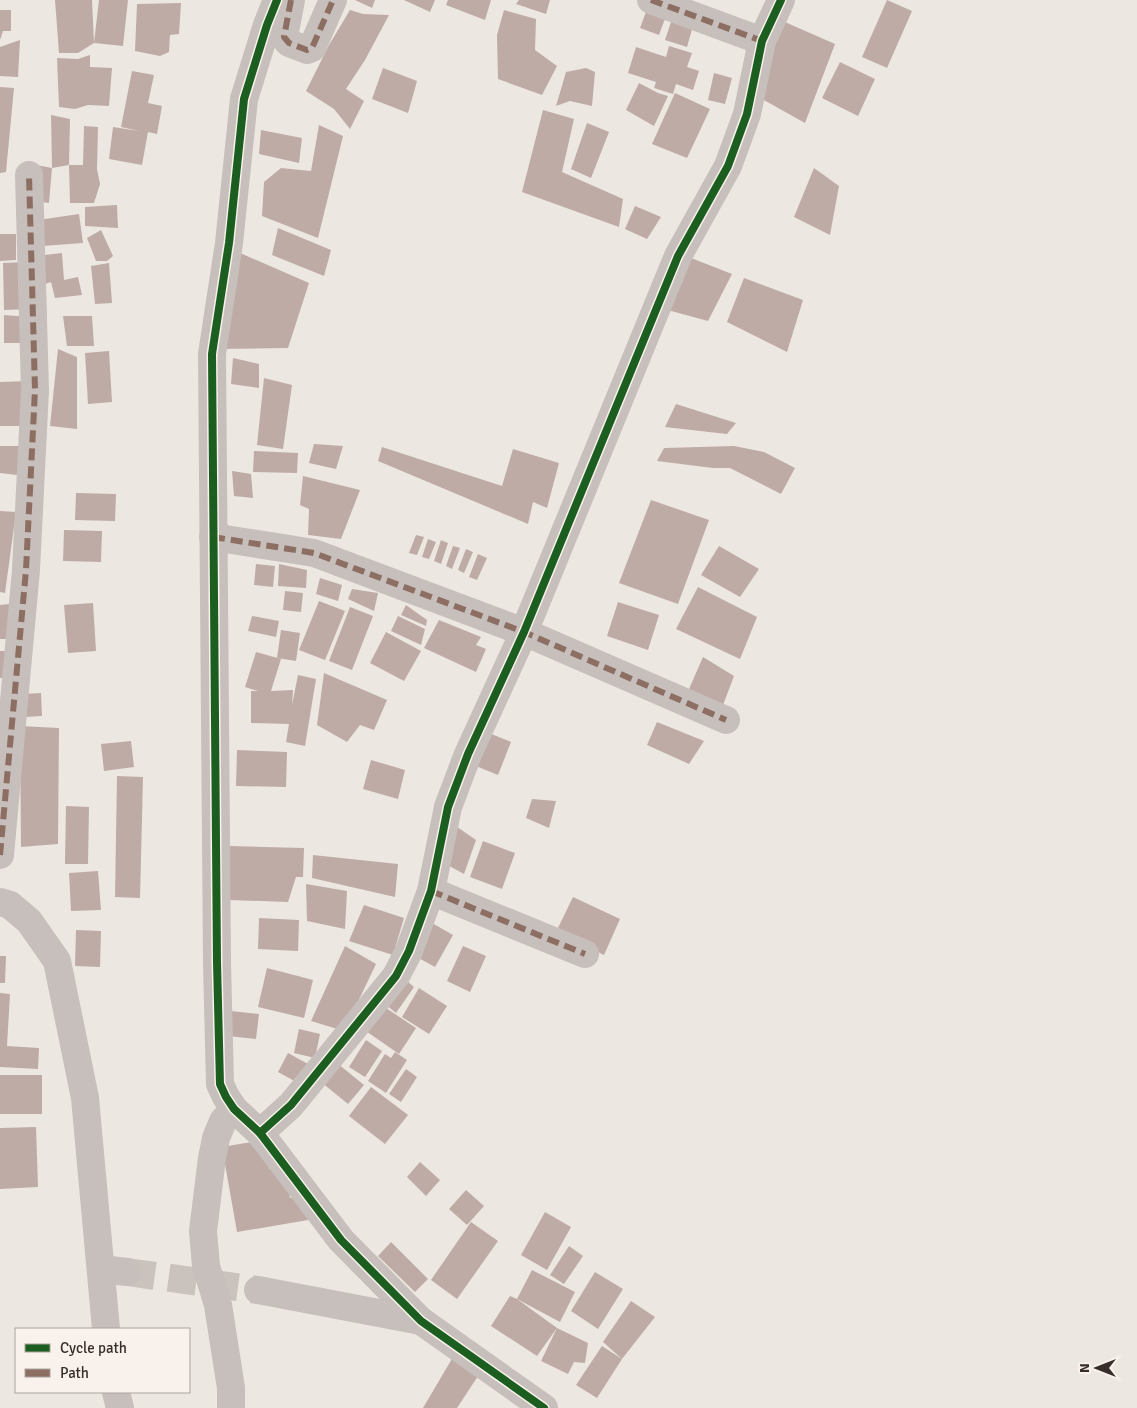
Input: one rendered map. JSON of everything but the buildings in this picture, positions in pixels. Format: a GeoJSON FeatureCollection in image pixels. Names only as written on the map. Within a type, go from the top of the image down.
{"type":"FeatureCollection","features":[{"type":"Feature","properties":{"kind":"street"},"geometry":{"type":"LineString","coordinates":[[277,0],[267,25],[244,100],[229,244],[212,354],[217,962],[220,1084],[234,1109],[260,1133],[341,1240],[421,1321],[544,1408]]}},
{"type":"Feature","properties":{"kind":"street"},"geometry":{"type":"LineString","coordinates":[[291,0],[284,37],[289,43],[307,50],[312,48],[333,0]]}},
{"type":"Feature","properties":{"kind":"street"},"geometry":{"type":"LineString","coordinates":[[651,0],[762,41]]}},
{"type":"Feature","properties":{"kind":"street"},"geometry":{"type":"LineString","coordinates":[[260,1133],[291,1105],[396,976],[409,951],[430,890],[448,807],[468,754],[524,632],[678,256],[728,166],[748,114],[762,41],[781,0]]}},
{"type":"Feature","properties":{"kind":"street"},"geometry":{"type":"LineString","coordinates":[[0,855],[26,570],[35,390],[30,175]]}},
{"type":"Feature","properties":{"kind":"street"},"geometry":{"type":"LineString","coordinates":[[214,538],[314,553],[524,632],[726,720]]}},
{"type":"Feature","properties":{"kind":"street"},"geometry":{"type":"LineString","coordinates":[[430,890],[585,954]]}},
{"type":"Feature","properties":{"kind":"street"},"geometry":{"type":"LineString","coordinates":[[0,902],[10,905],[30,921],[57,961],[85,1098],[114,1271],[106,1328]]}},
{"type":"Feature","properties":{"kind":"street"},"geometry":{"type":"LineString","coordinates":[[231,1408],[231,1388],[218,1305],[206,1266],[203,1232],[209,1176],[216,1138],[223,1121],[234,1109]]}},
{"type":"Feature","properties":{"kind":"street"},"geometry":{"type":"LineString","coordinates":[[258,1290],[421,1321]]}},
{"type":"Feature","properties":{"kind":"street"},"geometry":{"type":"LineString","coordinates":[[116,1393],[120,1408]]}},
{"type":"Feature","properties":{"kind":"tunnel"},"geometry":{"type":"LineString","coordinates":[[127,1272],[258,1290]]}},
{"type":"Feature","properties":{"kind":"marked path"},"geometry":{"type":"LineString","coordinates":[[291,0],[284,37],[289,43],[307,50],[312,48],[333,0]]}},
{"type":"Feature","properties":{"kind":"marked path"},"geometry":{"type":"LineString","coordinates":[[651,0],[762,41]]}},
{"type":"Feature","properties":{"kind":"marked path"},"geometry":{"type":"LineString","coordinates":[[0,855],[26,570],[35,390],[29,175]]}},
{"type":"Feature","properties":{"kind":"marked path"},"geometry":{"type":"LineString","coordinates":[[213,537],[314,553],[524,632],[726,720]]}},
{"type":"Feature","properties":{"kind":"marked path"},"geometry":{"type":"LineString","coordinates":[[431,891],[585,954]]}},
{"type":"Feature","properties":{"kind":"cycle path"},"geometry":{"type":"LineString","coordinates":[[277,0],[267,25],[244,99],[229,243],[212,354],[217,962],[220,1084],[234,1109],[260,1133],[341,1240],[421,1321],[544,1408]]}},
{"type":"Feature","properties":{"kind":"cycle path"},"geometry":{"type":"LineString","coordinates":[[260,1133],[291,1105],[396,976],[409,951],[431,891],[448,807],[468,754],[524,632],[678,256],[728,166],[747,114],[762,41],[781,0]]}}]}
